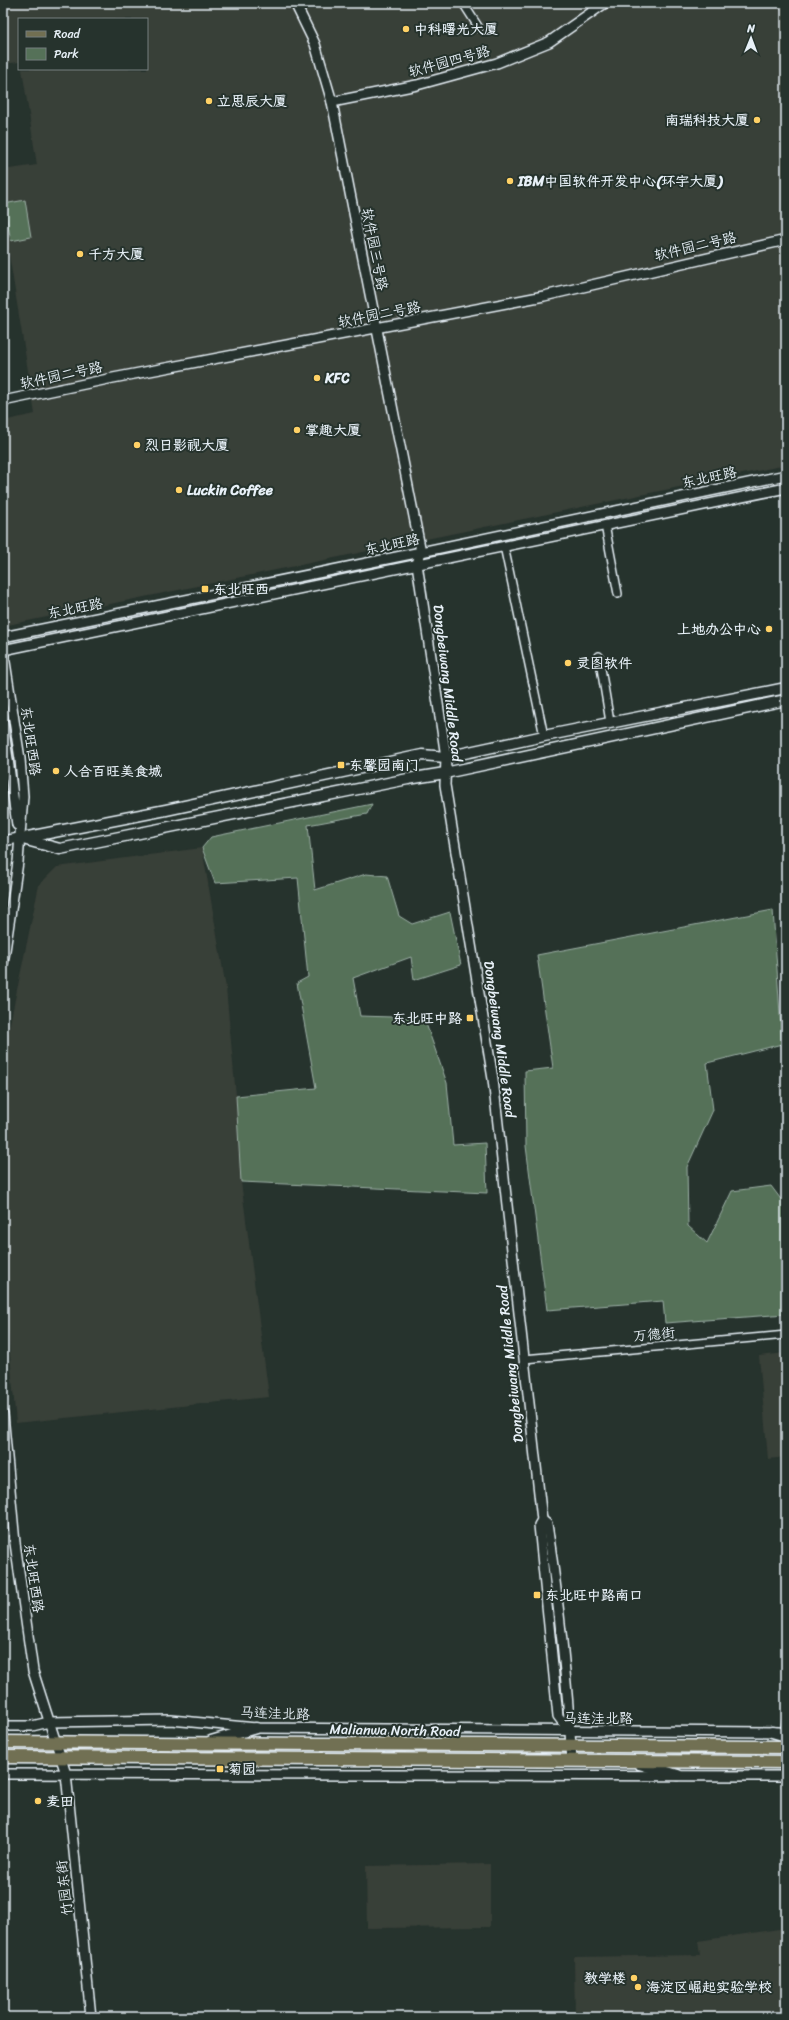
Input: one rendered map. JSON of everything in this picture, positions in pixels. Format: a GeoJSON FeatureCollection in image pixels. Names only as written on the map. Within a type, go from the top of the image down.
{"type":"FeatureCollection","features":[{"type":"Feature","properties":{"kind":"main road"},"geometry":{"type":"LineString","coordinates":[[19,838],[36,836],[166,810],[422,756],[446,757],[610,722],[786,688]]}},
{"type":"Feature","properties":{"kind":"main road"},"geometry":{"type":"LineString","coordinates":[[19,838],[60,849],[408,778],[445,773],[786,700]]}},
{"type":"Feature","properties":{"kind":"main road"},"geometry":{"type":"LineString","coordinates":[[205,1742],[256,1728]]}},
{"type":"Feature","properties":{"kind":"main road"},"geometry":{"type":"LineString","coordinates":[[772,1732],[786,1736]]}},
{"type":"Feature","properties":{"kind":"main road","name":"Malianwa North Road"},"geometry":{"type":"LineString","coordinates":[[3,1742],[205,1742],[571,1747],[786,1747]]}},
{"type":"Feature","properties":{"kind":"main road","name":"Malianwa North Road"},"geometry":{"type":"LineString","coordinates":[[3,1757],[786,1762]]}},
{"type":"Feature","properties":{"kind":"main road"},"geometry":{"type":"LineString","coordinates":[[630,1761],[678,1775]]}},
{"type":"Feature","properties":{"kind":"street","name":"软件园三号路"},"geometry":{"type":"LineString","coordinates":[[295,3],[315,44],[332,102],[421,552]]}},
{"type":"Feature","properties":{"kind":"street"},"geometry":{"type":"LineString","coordinates":[[464,3],[479,28]]}},
{"type":"Feature","properties":{"kind":"street","name":"软件园四号路"},"geometry":{"type":"LineString","coordinates":[[332,102],[417,85],[498,63],[549,42],[605,3]]}},
{"type":"Feature","properties":{"kind":"street","name":"软件园二号路"},"geometry":{"type":"LineString","coordinates":[[3,401],[113,378],[544,296],[786,240]]}},
{"type":"Feature","properties":{"kind":"street","name":"东北旺路"},"geometry":{"type":"LineString","coordinates":[[3,637],[421,552],[786,475]]}},
{"type":"Feature","properties":{"kind":"street","name":"东北旺路"},"geometry":{"type":"LineString","coordinates":[[3,649],[786,488]]}},
{"type":"Feature","properties":{"kind":"street"},"geometry":{"type":"LineString","coordinates":[[605,525],[618,594]]}},
{"type":"Feature","properties":{"kind":"street"},"geometry":{"type":"LineString","coordinates":[[504,546],[544,736]]}},
{"type":"Feature","properties":{"kind":"street"},"geometry":{"type":"LineString","coordinates":[[417,564],[421,552]]}},
{"type":"Feature","properties":{"kind":"street","name":"Dongbeiwang Middle Road"},"geometry":{"type":"LineString","coordinates":[[417,564],[446,757],[445,785],[493,1079],[542,1520],[546,1524],[554,1569],[570,1715],[572,1761]]}},
{"type":"Feature","properties":{"kind":"street","name":"东北旺西路"},"geometry":{"type":"LineString","coordinates":[[3,649],[23,788],[18,862],[3,964]]}},
{"type":"Feature","properties":{"kind":"street"},"geometry":{"type":"LineString","coordinates":[[599,656],[610,722]]}},
{"type":"Feature","properties":{"kind":"street","name":"东北旺西路"},"geometry":{"type":"LineString","coordinates":[[3,723],[19,838]]}},
{"type":"Feature","properties":{"kind":"street"},"geometry":{"type":"LineString","coordinates":[[3,841],[19,838]]}},
{"type":"Feature","properties":{"kind":"street","name":"万德街"},"geometry":{"type":"LineString","coordinates":[[524,1359],[786,1335]]}},
{"type":"Feature","properties":{"kind":"street","name":"东北旺西路"},"geometry":{"type":"LineString","coordinates":[[3,1414],[15,1543],[33,1671],[62,1758]]}},
{"type":"Feature","properties":{"kind":"street","name":"马连洼北路"},"geometry":{"type":"LineString","coordinates":[[3,1726],[32,1726],[49,1722],[171,1720],[256,1728],[570,1732],[786,1732]]}},
{"type":"Feature","properties":{"kind":"street"},"geometry":{"type":"LineString","coordinates":[[786,1722],[786,1732]]}},
{"type":"Feature","properties":{"kind":"street","name":"竹园东街"},"geometry":{"type":"LineString","coordinates":[[62,1758],[66,1774],[91,2017]]}},
{"type":"Feature","properties":{"kind":"street"},"geometry":{"type":"LineString","coordinates":[[3,1774],[786,1776]]}},
{"type":"Feature","properties":{"kind":"shaded area"},"geometry":{"type":"Polygon","coordinates":[[[3,3],[786,3],[786,465],[3,626],[3,421],[35,414],[3,217],[3,170],[37,165],[22,70],[148,70],[148,18],[18,18],[18,62],[3,64],[3,3]]]}},
{"type":"Feature","properties":{"kind":"shaded area"},"geometry":{"type":"Polygon","coordinates":[[[202,848],[226,988],[236,1096],[241,1182],[269,1397],[16,1423],[3,1275],[3,1057],[39,885],[57,867],[202,848]]]}},
{"type":"Feature","properties":{"kind":"shaded area"},"geometry":{"type":"Polygon","coordinates":[[[786,1353],[786,1457],[768,1459],[759,1356],[786,1353]]]}},
{"type":"Feature","properties":{"kind":"shaded area"},"geometry":{"type":"Polygon","coordinates":[[[490,1864],[490,1927],[367,1928],[366,1866],[490,1864]]]}},
{"type":"Feature","properties":{"kind":"shaded area"},"geometry":{"type":"Polygon","coordinates":[[[786,1928],[786,2017],[575,2017],[574,1957],[700,1955],[698,1941],[786,1928]]]}},
{"type":"Feature","properties":{"kind":"green space"},"geometry":{"type":"Polygon","coordinates":[[[25,200],[31,237],[11,241],[4,204],[25,200]]]}},
{"type":"Feature","properties":{"kind":"green space"},"geometry":{"type":"Polygon","coordinates":[[[372,804],[367,814],[308,825],[315,890],[366,874],[387,876],[399,916],[412,924],[450,912],[461,965],[414,980],[411,957],[353,978],[360,1016],[424,1018],[447,1083],[453,1145],[485,1143],[487,1193],[241,1182],[236,1096],[316,1088],[297,983],[308,977],[298,878],[215,883],[202,848],[211,837],[372,804]]]}},
{"type":"Feature","properties":{"kind":"green space"},"geometry":{"type":"Polygon","coordinates":[[[773,910],[782,1044],[707,1063],[713,1110],[687,1167],[688,1226],[707,1243],[732,1191],[771,1186],[786,1206],[786,1314],[665,1323],[663,1301],[547,1310],[526,1146],[525,1071],[553,1068],[537,955],[773,910]]]}},
{"type":"Feature","properties":{"kind":"place","name":"中科曙光大厦"},"geometry":{"type":"Point","coordinates":[406,29]}},
{"type":"Feature","properties":{"kind":"place","name":"立思辰大厦"},"geometry":{"type":"Point","coordinates":[209,101]}},
{"type":"Feature","properties":{"kind":"place","name":"南瑞科技大厦"},"geometry":{"type":"Point","coordinates":[757,120]}},
{"type":"Feature","properties":{"kind":"place","name":"IBM中国软件开发中心(环宇大厦)"},"geometry":{"type":"Point","coordinates":[510,181]}},
{"type":"Feature","properties":{"kind":"place","name":"千方大厦"},"geometry":{"type":"Point","coordinates":[80,254]}},
{"type":"Feature","properties":{"kind":"place","name":"KFC"},"geometry":{"type":"Point","coordinates":[317,378]}},
{"type":"Feature","properties":{"kind":"place","name":"掌趣大厦"},"geometry":{"type":"Point","coordinates":[297,430]}},
{"type":"Feature","properties":{"kind":"place","name":"烈日影视大厦"},"geometry":{"type":"Point","coordinates":[137,445]}},
{"type":"Feature","properties":{"kind":"place","name":"Luckin Coffee"},"geometry":{"type":"Point","coordinates":[179,490]}},
{"type":"Feature","properties":{"kind":"place","name":"东北旺西"},"geometry":{"type":"Point","coordinates":[205,589]}},
{"type":"Feature","properties":{"kind":"place","name":"上地办公中心"},"geometry":{"type":"Point","coordinates":[769,629]}},
{"type":"Feature","properties":{"kind":"place","name":"灵图软件"},"geometry":{"type":"Point","coordinates":[568,663]}},
{"type":"Feature","properties":{"kind":"place","name":"东馨园南门"},"geometry":{"type":"Point","coordinates":[341,765]}},
{"type":"Feature","properties":{"kind":"place","name":"人合百旺美食城"},"geometry":{"type":"Point","coordinates":[56,771]}},
{"type":"Feature","properties":{"kind":"place","name":"东北旺中路"},"geometry":{"type":"Point","coordinates":[470,1018]}},
{"type":"Feature","properties":{"kind":"place","name":"东北旺中路南口"},"geometry":{"type":"Point","coordinates":[537,1595]}},
{"type":"Feature","properties":{"kind":"place","name":"菊园"},"geometry":{"type":"Point","coordinates":[220,1769]}},
{"type":"Feature","properties":{"kind":"place","name":"麦田"},"geometry":{"type":"Point","coordinates":[38,1801]}},
{"type":"Feature","properties":{"kind":"place","name":"教学楼"},"geometry":{"type":"Point","coordinates":[634,1978]}},
{"type":"Feature","properties":{"kind":"place","name":"海淀区崛起实验学校"},"geometry":{"type":"Point","coordinates":[638,1987]}}]}
